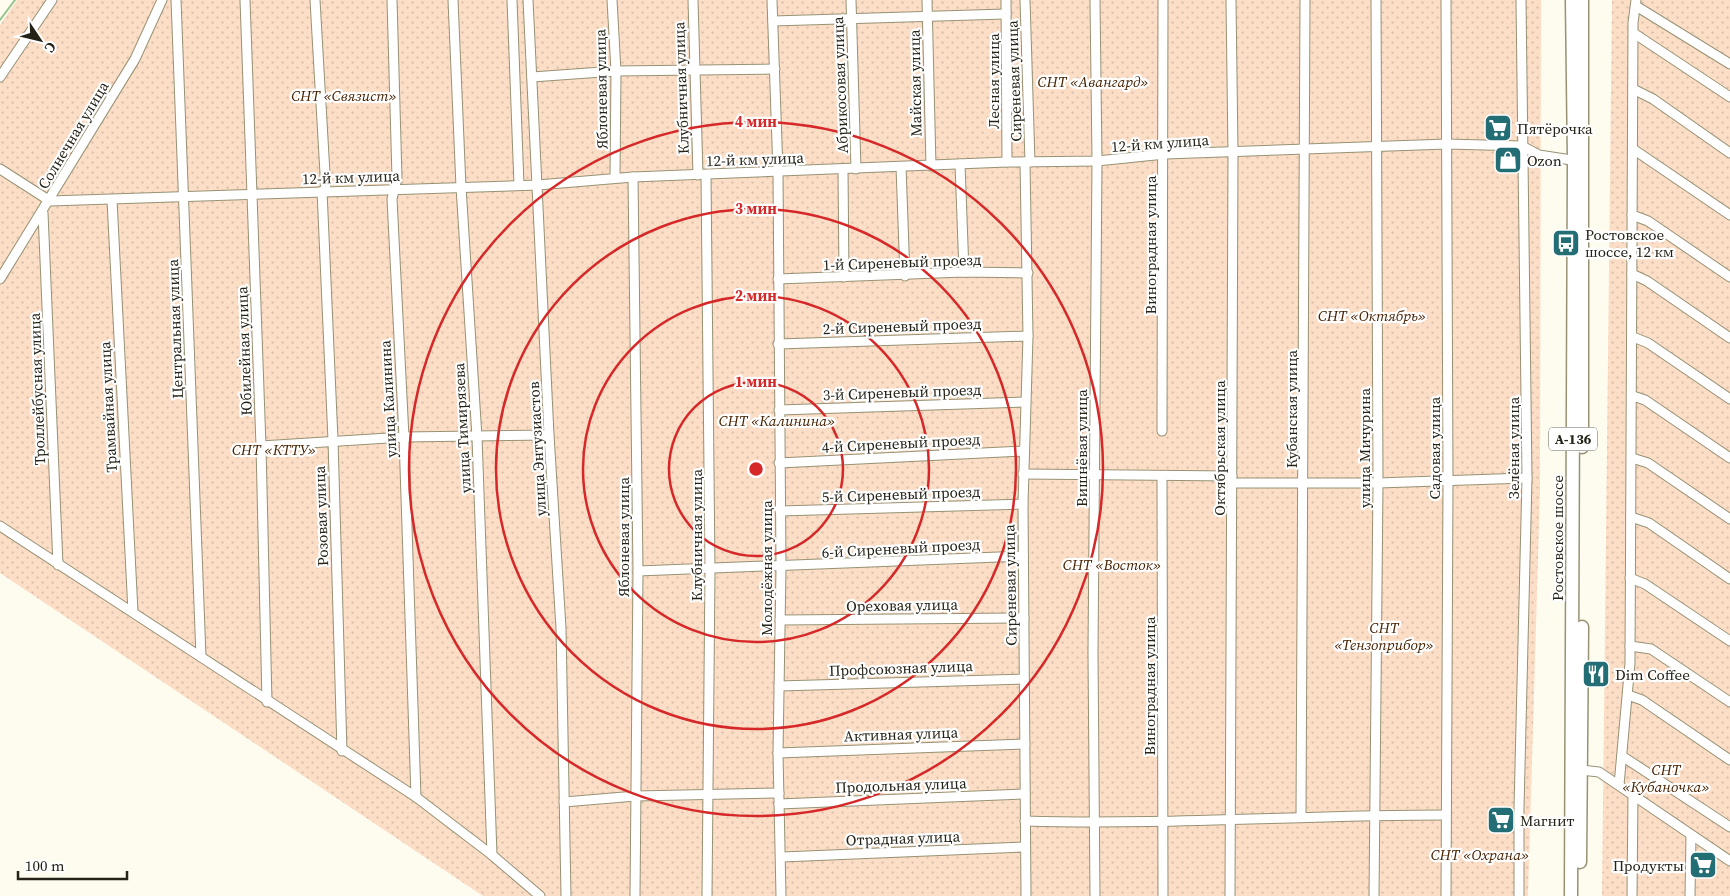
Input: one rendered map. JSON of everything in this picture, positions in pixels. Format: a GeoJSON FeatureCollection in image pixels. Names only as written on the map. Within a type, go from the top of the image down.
{"type":"FeatureCollection","features":[{"type":"Feature","properties":{"kind":"highway","name":"Ростовское шоссе"},"geometry":{"type":"LineString","coordinates":[[1572,0],[1578,161]]}},
{"type":"Feature","properties":{"kind":"highway","name":"Ростовское шоссе"},"geometry":{"type":"LineString","coordinates":[[1579,896],[1576,773],[1578,161],[1582,0]]}},
{"type":"Feature","properties":{"kind":"highway","name":"Ростовское шоссе"},"geometry":{"type":"LineString","coordinates":[[1571,896],[1576,773]]}},
{"type":"Feature","properties":{"kind":"street"},"geometry":{"type":"LineString","coordinates":[[0,77],[52,0]]}},
{"type":"Feature","properties":{"kind":"street","name":"Солнечная улица"},"geometry":{"type":"LineString","coordinates":[[0,279],[50,201],[135,59],[162,0]]}},
{"type":"Feature","properties":{"kind":"street","name":"Центральная улица"},"geometry":{"type":"LineString","coordinates":[[176,0],[201,657]]}},
{"type":"Feature","properties":{"kind":"street","name":"Юбилейная улица"},"geometry":{"type":"LineString","coordinates":[[245,0],[261,446],[267,702]]}},
{"type":"Feature","properties":{"kind":"street","name":"Розовая улица"},"geometry":{"type":"LineString","coordinates":[[315,0],[324,191],[342,751]]}},
{"type":"Feature","properties":{"kind":"street","name":"улица Калинина"},"geometry":{"type":"LineString","coordinates":[[392,0],[397,178],[392,199],[404,437],[416,797]]}},
{"type":"Feature","properties":{"kind":"street","name":"улица Тимирязева"},"geometry":{"type":"LineString","coordinates":[[454,0],[461,187],[477,437],[492,854]]}},
{"type":"Feature","properties":{"kind":"street"},"geometry":{"type":"LineString","coordinates":[[512,0],[519,185]]}},
{"type":"Feature","properties":{"kind":"street","name":"улица Энтузиастов"},"geometry":{"type":"LineString","coordinates":[[528,0],[549,435],[561,628],[566,896]]}},
{"type":"Feature","properties":{"kind":"street","name":"Яблоневая улица"},"geometry":{"type":"LineString","coordinates":[[612,0],[616,71],[615,178]]}},
{"type":"Feature","properties":{"kind":"street","name":"Клубничная улица"},"geometry":{"type":"LineString","coordinates":[[693,0],[695,72],[702,175],[710,570],[707,896]]}},
{"type":"Feature","properties":{"kind":"street","name":"Молодёжная улица"},"geometry":{"type":"LineString","coordinates":[[772,0],[778,172],[781,567],[778,753],[782,857],[781,896]]}},
{"type":"Feature","properties":{"kind":"street","name":"Абрикосовая улица"},"geometry":{"type":"LineString","coordinates":[[851,0],[856,168]]}},
{"type":"Feature","properties":{"kind":"street","name":"Майская улица"},"geometry":{"type":"LineString","coordinates":[[927,0],[931,166]]}},
{"type":"Feature","properties":{"kind":"street","name":"Лесная улица"},"geometry":{"type":"LineString","coordinates":[[1006,0],[1007,162]]}},
{"type":"Feature","properties":{"kind":"street","name":"Сиреневая улица"},"geometry":{"type":"LineString","coordinates":[[1025,0],[1028,273],[1028,336],[1023,474],[1026,896]]}},
{"type":"Feature","properties":{"kind":"street","name":"Вишнёвая улица"},"geometry":{"type":"LineString","coordinates":[[1095,0],[1097,161],[1094,476],[1095,896]]}},
{"type":"Feature","properties":{"kind":"street","name":"Виноградная улица"},"geometry":{"type":"LineString","coordinates":[[1162,431],[1165,154],[1163,0]]}},
{"type":"Feature","properties":{"kind":"street","name":"Октябрьская улица"},"geometry":{"type":"LineString","coordinates":[[1230,896],[1233,152],[1231,0]]}},
{"type":"Feature","properties":{"kind":"street","name":"Кубанская улица"},"geometry":{"type":"LineString","coordinates":[[1301,817],[1306,150],[1305,0]]}},
{"type":"Feature","properties":{"kind":"street","name":"улица Мичурина"},"geometry":{"type":"LineString","coordinates":[[1374,896],[1378,483],[1376,0]]}},
{"type":"Feature","properties":{"kind":"street","name":"Садовая улица"},"geometry":{"type":"LineString","coordinates":[[1446,0],[1448,481],[1446,896]]}},
{"type":"Feature","properties":{"kind":"street","name":"Зелёная улица"},"geometry":{"type":"LineString","coordinates":[[1519,896],[1519,808],[1528,478],[1521,0]]}},
{"type":"Feature","properties":{"kind":"street"},"geometry":{"type":"LineString","coordinates":[[1619,785],[1628,695],[1630,646],[1633,336],[1633,23],[1636,3],[1730,64]]}},
{"type":"Feature","properties":{"kind":"street"},"geometry":{"type":"LineString","coordinates":[[773,22],[1006,14]]}},
{"type":"Feature","properties":{"kind":"street"},"geometry":{"type":"LineString","coordinates":[[1634,34],[1730,97]]}},
{"type":"Feature","properties":{"kind":"street"},"geometry":{"type":"LineString","coordinates":[[532,77],[616,71],[695,72],[775,69]]}},
{"type":"Feature","properties":{"kind":"street"},"geometry":{"type":"LineString","coordinates":[[1633,89],[1653,99],[1730,153]]}},
{"type":"Feature","properties":{"kind":"street","name":"12-й км улица"},"geometry":{"type":"LineString","coordinates":[[50,201],[538,185],[633,177],[1007,162],[1097,161],[1165,154],[1447,144],[1522,146]]}},
{"type":"Feature","properties":{"kind":"street"},"geometry":{"type":"LineString","coordinates":[[1522,146],[1539,155],[1578,161]]}},
{"type":"Feature","properties":{"kind":"street"},"geometry":{"type":"LineString","coordinates":[[1633,150],[1730,214]]}},
{"type":"Feature","properties":{"kind":"street"},"geometry":{"type":"LineString","coordinates":[[960,164],[964,272]]}},
{"type":"Feature","properties":{"kind":"street"},"geometry":{"type":"LineString","coordinates":[[901,167],[905,276]]}},
{"type":"Feature","properties":{"kind":"street"},"geometry":{"type":"LineString","coordinates":[[0,169],[50,201]]}},
{"type":"Feature","properties":{"kind":"street"},"geometry":{"type":"LineString","coordinates":[[843,169],[844,277]]}},
{"type":"Feature","properties":{"kind":"street","name":"Яблоневая улица"},"geometry":{"type":"LineString","coordinates":[[633,177],[638,571],[635,896]]}},
{"type":"Feature","properties":{"kind":"street","name":"Трамвайная улица"},"geometry":{"type":"LineString","coordinates":[[112,200],[133,612]]}},
{"type":"Feature","properties":{"kind":"street","name":"Троллейбусная улица"},"geometry":{"type":"LineString","coordinates":[[42,213],[58,565]]}},
{"type":"Feature","properties":{"kind":"street"},"geometry":{"type":"LineString","coordinates":[[1632,214],[1648,221],[1730,277]]}},
{"type":"Feature","properties":{"kind":"street","name":"1-й Сиреневый проезд"},"geometry":{"type":"LineString","coordinates":[[778,279],[905,276],[964,272],[1028,273]]}},
{"type":"Feature","properties":{"kind":"street"},"geometry":{"type":"LineString","coordinates":[[1632,274],[1647,281],[1730,338]]}},
{"type":"Feature","properties":{"kind":"street","name":"2-й Сиреневый проезд"},"geometry":{"type":"LineString","coordinates":[[778,344],[1028,336]]}},
{"type":"Feature","properties":{"kind":"street"},"geometry":{"type":"LineString","coordinates":[[1633,336],[1648,343],[1730,399]]}},
{"type":"Feature","properties":{"kind":"street"},"geometry":{"type":"LineString","coordinates":[[1632,396],[1644,400],[1730,458]]}},
{"type":"Feature","properties":{"kind":"street","name":"3-й Сиреневый проезд"},"geometry":{"type":"LineString","coordinates":[[779,410],[1025,402]]}},
{"type":"Feature","properties":{"kind":"street"},"geometry":{"type":"LineString","coordinates":[[261,446],[404,437],[549,435]]}},
{"type":"Feature","properties":{"kind":"street","name":"4-й Сиреневый проезд"},"geometry":{"type":"LineString","coordinates":[[779,463],[1024,451]]}},
{"type":"Feature","properties":{"kind":"street"},"geometry":{"type":"LineString","coordinates":[[1632,458],[1648,463],[1730,519]]}},
{"type":"Feature","properties":{"kind":"street"},"geometry":{"type":"LineString","coordinates":[[1023,474],[1162,476],[1232,480],[1378,483],[1528,478]]}},
{"type":"Feature","properties":{"kind":"street","name":"Виноградная улица"},"geometry":{"type":"LineString","coordinates":[[1162,476],[1163,896]]}},
{"type":"Feature","properties":{"kind":"street","name":"5-й Сиреневый проезд"},"geometry":{"type":"LineString","coordinates":[[780,511],[1023,504]]}},
{"type":"Feature","properties":{"kind":"street"},"geometry":{"type":"LineString","coordinates":[[1631,518],[1649,523],[1730,579]]}},
{"type":"Feature","properties":{"kind":"street"},"geometry":{"type":"LineString","coordinates":[[0,526],[342,751],[416,797],[492,854],[540,896]]}},
{"type":"Feature","properties":{"kind":"street","name":"6-й Сиреневый проезд"},"geometry":{"type":"LineString","coordinates":[[638,571],[710,570],[1023,556]]}},
{"type":"Feature","properties":{"kind":"street"},"geometry":{"type":"LineString","coordinates":[[1630,578],[1645,584],[1730,642]]}},
{"type":"Feature","properties":{"kind":"street","name":"Ореховая улица"},"geometry":{"type":"LineString","coordinates":[[780,620],[1024,618]]}},
{"type":"Feature","properties":{"kind":"street"},"geometry":{"type":"LineString","coordinates":[[1630,646],[1651,649],[1730,702]]}},
{"type":"Feature","properties":{"kind":"street","name":"Профсоюзная улица"},"geometry":{"type":"LineString","coordinates":[[779,686],[1024,679]]}},
{"type":"Feature","properties":{"kind":"street"},"geometry":{"type":"LineString","coordinates":[[1628,695],[1642,700],[1730,760]]}},
{"type":"Feature","properties":{"kind":"street","name":"Активная улица"},"geometry":{"type":"LineString","coordinates":[[778,753],[1024,744]]}},
{"type":"Feature","properties":{"kind":"street"},"geometry":{"type":"LineString","coordinates":[[1622,756],[1730,827]]}},
{"type":"Feature","properties":{"kind":"street"},"geometry":{"type":"LineString","coordinates":[[1576,773],[1599,772],[1730,861]]}},
{"type":"Feature","properties":{"kind":"street"},"geometry":{"type":"LineString","coordinates":[[564,802],[636,796],[779,793]]}},
{"type":"Feature","properties":{"kind":"street","name":"Продольная улица"},"geometry":{"type":"LineString","coordinates":[[779,804],[1025,794]]}},
{"type":"Feature","properties":{"kind":"street"},"geometry":{"type":"LineString","coordinates":[[1632,794],[1632,896]]}},
{"type":"Feature","properties":{"kind":"street"},"geometry":{"type":"LineString","coordinates":[[1025,821],[1095,823],[1374,815],[1446,815]]}},
{"type":"Feature","properties":{"kind":"street"},"geometry":{"type":"LineString","coordinates":[[1690,896],[1691,835]]}},
{"type":"Feature","properties":{"kind":"street","name":"Отрадная улица"},"geometry":{"type":"LineString","coordinates":[[782,857],[1025,847]]}},
{"type":"Feature","properties":{"kind":"green space"},"geometry":{"type":"Polygon","coordinates":[[[17,0],[1541,0],[1540,489],[1528,896],[483,896],[0,573],[0,25],[17,0]]]}},
{"type":"Feature","properties":{"kind":"green space","name":"СНТ «Кубаночка»"},"geometry":{"type":"Polygon","coordinates":[[[1612,0],[1730,0],[1730,896],[1602,896],[1612,0]]]}},
{"type":"Feature","properties":{"kind":"waterway"},"geometry":{"type":"LineString","coordinates":[[0,20],[15,0]]}},
{"type":"Feature","properties":{"kind":"place","name":"Пятёрочка"},"geometry":{"type":"Point","coordinates":[1498,128]}},
{"type":"Feature","properties":{"kind":"place","name":"Ozon"},"geometry":{"type":"Point","coordinates":[1508,160]}},
{"type":"Feature","properties":{"kind":"place","name":"Ростовское шоссе, 12 км"},"geometry":{"type":"Point","coordinates":[1566,243]}},
{"type":"Feature","properties":{"kind":"place","name":"Dim Coffee"},"geometry":{"type":"Point","coordinates":[1596,674]}},
{"type":"Feature","properties":{"kind":"place","name":"Магнит"},"geometry":{"type":"Point","coordinates":[1501,820]}},
{"type":"Feature","properties":{"kind":"place","name":"Продукты"},"geometry":{"type":"Point","coordinates":[1703,865]}},
{"type":"Feature","properties":{"kind":"park label","name":"СНТ «Авангард»"},"geometry":{"type":"Point","coordinates":[1093,81]}},
{"type":"Feature","properties":{"kind":"park label","name":"СНТ «Связист»"},"geometry":{"type":"Point","coordinates":[344,95]}},
{"type":"Feature","properties":{"kind":"park label","name":"СНТ «Октябрь»"},"geometry":{"type":"Point","coordinates":[1372,315]}},
{"type":"Feature","properties":{"kind":"park label","name":"СНТ «Калинина»"},"geometry":{"type":"Point","coordinates":[777,420]}},
{"type":"Feature","properties":{"kind":"park label","name":"СНТ «КТТУ»"},"geometry":{"type":"Point","coordinates":[274,449]}},
{"type":"Feature","properties":{"kind":"park label","name":"СНТ «Восток»"},"geometry":{"type":"Point","coordinates":[1112,564]}},
{"type":"Feature","properties":{"kind":"park label","name":"СНТ «Тензоприбор»"},"geometry":{"type":"Point","coordinates":[1384,636]}},
{"type":"Feature","properties":{"kind":"park label","name":"СНТ «Охрана»"},"geometry":{"type":"Point","coordinates":[1480,854]}}]}
